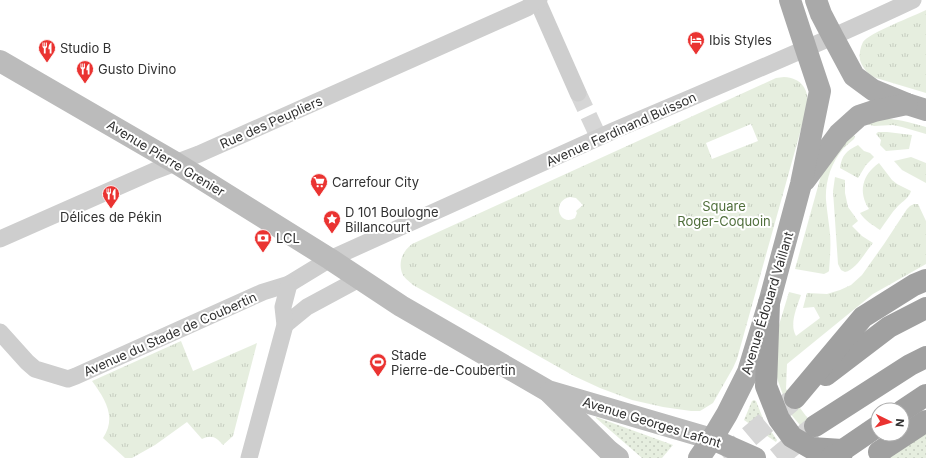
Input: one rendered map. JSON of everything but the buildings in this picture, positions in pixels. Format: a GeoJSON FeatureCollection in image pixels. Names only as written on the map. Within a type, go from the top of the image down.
{"type":"FeatureCollection","features":[{"type":"Feature","properties":{"kind":"highway"},"geometry":{"type":"LineString","coordinates":[[926,280],[862,317],[795,398],[889,327],[926,308]]}},
{"type":"Feature","properties":{"kind":"highway"},"geometry":{"type":"LineString","coordinates":[[769,303],[766,386],[779,419],[792,437],[811,448],[838,455],[870,432]]}},
{"type":"Feature","properties":{"kind":"highway"},"geometry":{"type":"LineString","coordinates":[[815,426],[910,365],[926,357]]}},
{"type":"Feature","properties":{"kind":"highway"},"geometry":{"type":"LineString","coordinates":[[910,405],[926,395]]}},
{"type":"Feature","properties":{"kind":"highway"},"geometry":{"type":"LineString","coordinates":[[879,452],[926,421]]}},
{"type":"Feature","properties":{"kind":"main road","name":"Avenue Édouard Vaillant"},"geometry":{"type":"LineString","coordinates":[[699,458],[727,414],[748,372],[802,184],[820,91],[790,0]]}},
{"type":"Feature","properties":{"kind":"main road","name":"Avenue Édouard Vaillant"},"geometry":{"type":"LineString","coordinates":[[816,0],[821,14],[854,76],[874,90],[916,107]]}},
{"type":"Feature","properties":{"kind":"main road","name":"Avenue Pierre Grenier"},"geometry":{"type":"LineString","coordinates":[[0,61],[176,163],[330,259]]}},
{"type":"Feature","properties":{"kind":"main road","name":"Avenue Édouard Vaillant"},"geometry":{"type":"LineString","coordinates":[[802,184],[839,134],[859,116],[874,111],[916,107]]}},
{"type":"Feature","properties":{"kind":"main road","name":"Avenue Georges Lafont"},"geometry":{"type":"LineString","coordinates":[[330,259],[401,306],[548,391],[712,439],[755,458]]}},
{"type":"Feature","properties":{"kind":"main road","name":"Avenue Georges Lafont"},"geometry":{"type":"LineString","coordinates":[[548,391],[613,456]]}},
{"type":"Feature","properties":{"kind":"street"},"geometry":{"type":"LineString","coordinates":[[538,0],[578,93]]}},
{"type":"Feature","properties":{"kind":"street","name":"Rue des Peupliers"},"geometry":{"type":"LineString","coordinates":[[0,239],[214,147],[527,8],[538,0]]}},
{"type":"Feature","properties":{"kind":"street","name":"Avenue Ferdinand Buisson"},"geometry":{"type":"LineString","coordinates":[[288,284],[330,259],[599,138],[806,49],[913,0]]}},
{"type":"Feature","properties":{"kind":"street"},"geometry":{"type":"LineString","coordinates":[[285,325],[307,307],[359,279]]}},
{"type":"Feature","properties":{"kind":"street"},"geometry":{"type":"LineString","coordinates":[[249,458],[285,325],[283,307],[288,284]]}},
{"type":"Feature","properties":{"kind":"street","name":"Avenue du Stade de Coubertin"},"geometry":{"type":"LineString","coordinates":[[0,332],[35,369],[68,379],[264,292],[288,284]]}},
{"type":"Feature","properties":{"kind":"green space"},"geometry":{"type":"Polygon","coordinates":[[[926,10],[926,93],[876,78],[868,73],[864,69],[860,60],[860,51],[863,42],[874,34],[926,10]]]}},
{"type":"Feature","properties":{"kind":"green space","name":"Square Roger-Coquoin"},"geometry":{"type":"Polygon","coordinates":[[[776,78],[790,78],[799,82],[807,93],[808,104],[737,359],[713,403],[700,411],[663,407],[632,400],[600,388],[574,376],[413,285],[403,275],[401,260],[406,250],[412,244],[776,78]],[[751,124],[706,143],[712,159],[758,141],[751,124]],[[570,197],[564,199],[559,208],[561,216],[569,220],[575,218],[577,213],[576,211],[583,205],[576,198],[570,197]]]}},
{"type":"Feature","properties":{"kind":"green space"},"geometry":{"type":"Polygon","coordinates":[[[880,118],[903,121],[926,127],[926,134],[893,125],[874,126],[863,123],[880,118]]]}},
{"type":"Feature","properties":{"kind":"green space"},"geometry":{"type":"Polygon","coordinates":[[[852,132],[855,137],[835,160],[827,186],[826,200],[830,239],[829,271],[824,274],[795,269],[822,172],[852,132]]]}},
{"type":"Feature","properties":{"kind":"green space"},"geometry":{"type":"Polygon","coordinates":[[[878,132],[912,135],[909,149],[886,151],[880,145],[881,140],[876,134],[878,132]]]}},
{"type":"Feature","properties":{"kind":"green space"},"geometry":{"type":"Polygon","coordinates":[[[858,145],[874,157],[866,165],[858,178],[840,168],[845,154],[850,149],[858,145]]]}},
{"type":"Feature","properties":{"kind":"green space"},"geometry":{"type":"Polygon","coordinates":[[[911,157],[926,163],[926,183],[902,170],[894,161],[911,157]]]}},
{"type":"Feature","properties":{"kind":"green space"},"geometry":{"type":"Polygon","coordinates":[[[879,163],[892,180],[911,191],[907,198],[898,206],[880,230],[867,221],[860,213],[869,209],[863,190],[865,178],[879,163]]]}},
{"type":"Feature","properties":{"kind":"green space"},"geometry":{"type":"Polygon","coordinates":[[[835,177],[845,180],[845,193],[848,207],[858,221],[852,226],[862,236],[873,243],[857,264],[849,271],[845,272],[841,270],[838,264],[833,191],[835,177]]]}},
{"type":"Feature","properties":{"kind":"green space"},"geometry":{"type":"Polygon","coordinates":[[[734,201],[742,222],[710,234],[703,212],[734,201]]]}},
{"type":"Feature","properties":{"kind":"green space"},"geometry":{"type":"Polygon","coordinates":[[[914,204],[918,204],[926,221],[926,264],[873,294],[787,364],[786,389],[820,435],[807,431],[789,412],[775,369],[779,325],[789,292],[801,295],[793,321],[796,336],[820,318],[814,307],[803,308],[807,293],[827,294],[851,285],[862,275],[907,209],[914,204]]]}},
{"type":"Feature","properties":{"kind":"green space"},"geometry":{"type":"Polygon","coordinates":[[[181,341],[193,371],[257,343],[233,436],[223,445],[219,440],[211,437],[202,439],[187,422],[155,445],[132,458],[125,458],[103,438],[109,423],[108,408],[92,381],[181,341]]]}},
{"type":"Feature","properties":{"kind":"green space"},"geometry":{"type":"Polygon","coordinates":[[[752,401],[756,401],[764,421],[777,440],[776,442],[744,420],[752,401]]]}},
{"type":"Feature","properties":{"kind":"green space"},"geometry":{"type":"Polygon","coordinates":[[[596,417],[673,445],[662,458],[642,458],[596,417]]]}},
{"type":"Feature","properties":{"kind":"green space"},"geometry":{"type":"Polygon","coordinates":[[[926,432],[926,458],[888,458],[926,432]]]}},
{"type":"Feature","properties":{"kind":"tunnel"},"geometry":{"type":"LineString","coordinates":[[578,93],[599,138]]}},
{"type":"Feature","properties":{"kind":"tunnel"},"geometry":{"type":"LineString","coordinates":[[724,458],[795,398]]}},
{"type":"Feature","properties":{"kind":"tunnel"},"geometry":{"type":"LineString","coordinates":[[777,458],[812,429]]}},
{"type":"Feature","properties":{"kind":"place","name":"Ibis Styles"},"geometry":{"type":"Point","coordinates":[696,55]}},
{"type":"Feature","properties":{"kind":"place","name":"Studio B"},"geometry":{"type":"Point","coordinates":[47,63]}},
{"type":"Feature","properties":{"kind":"place","name":"Gusto Divino"},"geometry":{"type":"Point","coordinates":[85,84]}},
{"type":"Feature","properties":{"kind":"place","name":"Carrefour City"},"geometry":{"type":"Point","coordinates":[319,197]}},
{"type":"Feature","properties":{"kind":"place","name":"Délices de Pékin"},"geometry":{"type":"Point","coordinates":[111,209]}},
{"type":"Feature","properties":{"kind":"place","name":"D 101 Boulogne Billancourt"},"geometry":{"type":"Point","coordinates":[332,234]}},
{"type":"Feature","properties":{"kind":"place","name":"LCL"},"geometry":{"type":"Point","coordinates":[263,253]}},
{"type":"Feature","properties":{"kind":"place","name":"Stade Pierre-de-Coubertin"},"geometry":{"type":"Point","coordinates":[378,377]}}]}
